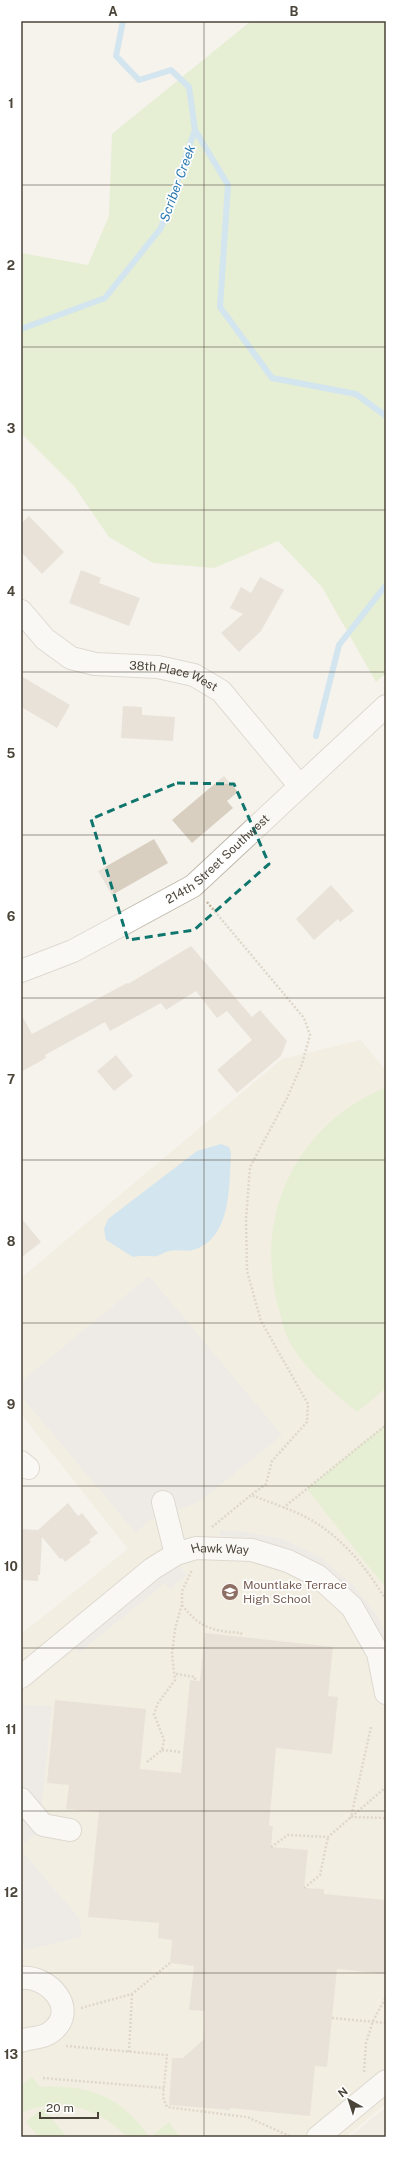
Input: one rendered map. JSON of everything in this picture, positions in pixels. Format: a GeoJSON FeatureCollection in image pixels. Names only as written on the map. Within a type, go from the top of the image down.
{"type":"FeatureCollection","features":[{"type":"Feature","properties":{"kind":"street","name":"38th Place West"},"geometry":{"type":"LineString","coordinates":[[21,612],[45,639],[71,658],[95,664],[158,667],[194,675],[221,691],[300,785]]}},
{"type":"Feature","properties":{"kind":"street","name":"214th Street Southwest"},"geometry":{"type":"LineString","coordinates":[[21,971],[73,951],[194,886],[386,706]]}},
{"type":"Feature","properties":{"kind":"street"},"geometry":{"type":"LineString","coordinates":[[163,1502],[186,1551]]}},
{"type":"Feature","properties":{"kind":"street","name":"Hawk Way"},"geometry":{"type":"LineString","coordinates":[[21,1677],[152,1569],[186,1551],[252,1550],[288,1561],[318,1576],[352,1607],[378,1653],[386,1693]]}},
{"type":"Feature","properties":{"kind":"street"},"geometry":{"type":"LineString","coordinates":[[21,1799],[43,1824],[70,1830]]}},
{"type":"Feature","properties":{"kind":"street"},"geometry":{"type":"LineString","coordinates":[[21,1978],[32,1977],[49,1986],[56,1992],[63,2007],[60,2020],[52,2032],[47,2035],[21,2041]]}},
{"type":"Feature","properties":{"kind":"street"},"geometry":{"type":"LineString","coordinates":[[318,2137],[386,2081]]}},
{"type":"Feature","properties":{"kind":"path"},"geometry":{"type":"LineString","coordinates":[[147,1762],[162,1750],[164,1740],[154,1714],[158,1703],[175,1680],[176,1674],[172,1654],[175,1629],[182,1604],[182,1591],[192,1570],[186,1551],[206,1532],[266,1484],[272,1461],[307,1422],[308,1404],[262,1322],[247,1271],[246,1219],[250,1168],[287,1098],[302,1064],[310,1035],[304,1018],[194,886]]}},
{"type":"Feature","properties":{"kind":"path"},"geometry":{"type":"LineString","coordinates":[[283,1508],[386,1425]]}},
{"type":"Feature","properties":{"kind":"path"},"geometry":{"type":"LineString","coordinates":[[251,1495],[303,1516],[326,1530],[353,1556],[379,1588],[386,1600]]}},
{"type":"Feature","properties":{"kind":"path"},"geometry":{"type":"LineString","coordinates":[[182,1604],[191,1616],[210,1628],[216,1631],[241,1633],[241,1637]]}},
{"type":"Feature","properties":{"kind":"path"},"geometry":{"type":"LineString","coordinates":[[176,1674],[195,1677],[195,1681]]}},
{"type":"Feature","properties":{"kind":"path"},"geometry":{"type":"LineString","coordinates":[[351,1816],[371,1727]]}},
{"type":"Feature","properties":{"kind":"path"},"geometry":{"type":"LineString","coordinates":[[162,1750],[181,1752]]}},
{"type":"Feature","properties":{"kind":"path"},"geometry":{"type":"LineString","coordinates":[[304,1888],[320,1875],[328,1836],[386,1787]]}},
{"type":"Feature","properties":{"kind":"path"},"geometry":{"type":"LineString","coordinates":[[351,1816],[386,1818]]}},
{"type":"Feature","properties":{"kind":"path"},"geometry":{"type":"LineString","coordinates":[[271,1847],[288,1835],[328,1836]]}},
{"type":"Feature","properties":{"kind":"path"},"geometry":{"type":"LineString","coordinates":[[81,2008],[132,1994],[170,1963]]}},
{"type":"Feature","properties":{"kind":"path"},"geometry":{"type":"LineString","coordinates":[[129,2052],[132,1994]]}},
{"type":"Feature","properties":{"kind":"path"},"geometry":{"type":"LineString","coordinates":[[363,2075],[366,2043],[373,2021],[386,1997]]}},
{"type":"Feature","properties":{"kind":"path"},"geometry":{"type":"LineString","coordinates":[[332,2018],[386,2023]]}},
{"type":"Feature","properties":{"kind":"path"},"geometry":{"type":"LineString","coordinates":[[62,2046],[167,2056],[163,2097],[167,2107],[247,2117],[292,2137]]}},
{"type":"Feature","properties":{"kind":"path"},"geometry":{"type":"LineString","coordinates":[[43,2078],[164,2088]]}},
{"type":"Feature","properties":{"kind":"highlighted area"},"geometry":{"type":"Polygon","coordinates":[[[177,783],[234,784],[269,864],[194,930],[128,940],[91,819],[177,783]]]}},
{"type":"Feature","properties":{"kind":"shaded area","name":"Mountlake Terrace High School"},"geometry":{"type":"Polygon","coordinates":[[[361,1040],[386,1071],[386,2104],[346,2137],[21,2137],[21,1634],[128,1549],[21,1414],[21,1278],[282,1059],[361,1040]]]}},
{"type":"Feature","properties":{"kind":"shaded area"},"geometry":{"type":"Polygon","coordinates":[[[149,1276],[282,1435],[199,1502],[149,1521],[136,1533],[21,1396],[21,1382],[149,1276]]]}},
{"type":"Feature","properties":{"kind":"shaded area"},"geometry":{"type":"Polygon","coordinates":[[[220,1530],[247,1532],[283,1539],[322,1558],[355,1587],[378,1617],[386,1635],[386,1660],[317,1565],[280,1546],[247,1538],[220,1536],[220,1530]]]}},
{"type":"Feature","properties":{"kind":"shaded area"},"geometry":{"type":"Polygon","coordinates":[[[177,1562],[187,1575],[170,1589],[165,1583],[79,1653],[74,1646],[177,1562]]]}},
{"type":"Feature","properties":{"kind":"shaded area"},"geometry":{"type":"Polygon","coordinates":[[[21,1705],[52,1706],[39,1831],[25,1843],[21,1839],[21,1705]]]}},
{"type":"Feature","properties":{"kind":"shaded area"},"geometry":{"type":"Polygon","coordinates":[[[21,1850],[79,1918],[82,1937],[25,1950],[21,1937],[21,1850]]]}},
{"type":"Feature","properties":{"kind":"shaded area"},"geometry":{"type":"Polygon","coordinates":[[[386,2107],[386,2137],[349,2137],[386,2107]]]}},
{"type":"Feature","properties":{"kind":"green space"},"geometry":{"type":"Polygon","coordinates":[[[251,21],[386,21],[386,673],[376,682],[322,587],[278,541],[214,568],[153,563],[109,537],[74,486],[21,433],[21,253],[88,265],[109,216],[112,134],[251,21]]]}},
{"type":"Feature","properties":{"kind":"green space"},"geometry":{"type":"Polygon","coordinates":[[[386,1087],[386,1388],[357,1412],[327,1387],[309,1369],[293,1348],[287,1337],[277,1302],[272,1268],[273,1235],[279,1203],[291,1174],[307,1147],[329,1123],[355,1103],[386,1087]]]}},
{"type":"Feature","properties":{"kind":"green space"},"geometry":{"type":"Polygon","coordinates":[[[386,1424],[386,1588],[307,1489],[386,1424]]]}},
{"type":"Feature","properties":{"kind":"green space"},"geometry":{"type":"Polygon","coordinates":[[[32,2077],[40,2087],[73,2088],[102,2096],[127,2112],[139,2123],[149,2137],[127,2137],[104,2118],[78,2107],[50,2105],[21,2113],[21,2085],[32,2077]]]}},
{"type":"Feature","properties":{"kind":"green space"},"geometry":{"type":"Polygon","coordinates":[[[43,2108],[67,2137],[39,2137],[26,2122],[43,2108]]]}},
{"type":"Feature","properties":{"kind":"green space"},"geometry":{"type":"Polygon","coordinates":[[[169,2122],[180,2137],[151,2137],[169,2122]]]}},
{"type":"Feature","properties":{"kind":"water"},"geometry":{"type":"Polygon","coordinates":[[[221,1144],[229,1147],[231,1153],[230,1180],[226,1209],[222,1223],[215,1235],[206,1244],[190,1251],[172,1250],[157,1256],[133,1257],[106,1240],[104,1229],[108,1219],[197,1151],[221,1144]]]}},
{"type":"Feature","properties":{"kind":"building"},"geometry":{"type":"Polygon","coordinates":[[[29,516],[64,552],[42,574],[21,552],[21,524],[29,516]]]}},
{"type":"Feature","properties":{"kind":"building"},"geometry":{"type":"Polygon","coordinates":[[[81,570],[101,578],[99,583],[140,598],[129,626],[69,603],[81,570]]]}},
{"type":"Feature","properties":{"kind":"building"},"geometry":{"type":"Polygon","coordinates":[[[260,577],[284,590],[261,631],[239,652],[221,633],[243,614],[230,608],[241,587],[251,593],[260,577]]]}},
{"type":"Feature","properties":{"kind":"building"},"geometry":{"type":"Polygon","coordinates":[[[21,676],[70,705],[57,728],[21,707],[21,676]]]}},
{"type":"Feature","properties":{"kind":"building"},"geometry":{"type":"Polygon","coordinates":[[[123,706],[142,707],[142,715],[175,717],[173,741],[121,738],[123,706]]]}},
{"type":"Feature","properties":{"kind":"building"},"geometry":{"type":"Polygon","coordinates":[[[224,776],[238,792],[227,801],[233,808],[192,843],[172,820],[224,776]]]}},
{"type":"Feature","properties":{"kind":"building"},"geometry":{"type":"Polygon","coordinates":[[[154,839],[168,863],[112,895],[98,871],[154,839]]]}},
{"type":"Feature","properties":{"kind":"building"},"geometry":{"type":"Polygon","coordinates":[[[331,885],[354,911],[340,922],[338,919],[314,940],[296,919],[331,885]]]}},
{"type":"Feature","properties":{"kind":"building"},"geometry":{"type":"Polygon","coordinates":[[[191,946],[252,1017],[260,1010],[287,1041],[281,1056],[237,1093],[217,1070],[252,1040],[227,1011],[217,1018],[196,991],[166,1010],[161,1003],[110,1031],[105,1022],[45,1055],[46,1058],[21,1072],[21,1014],[32,1034],[127,983],[128,984],[191,946]]]}},
{"type":"Feature","properties":{"kind":"building"},"geometry":{"type":"Polygon","coordinates":[[[116,1055],[133,1076],[114,1091],[97,1071],[116,1055]]]}},
{"type":"Feature","properties":{"kind":"building"},"geometry":{"type":"Polygon","coordinates":[[[21,1218],[41,1242],[21,1258],[21,1218]]]}},
{"type":"Feature","properties":{"kind":"building"},"geometry":{"type":"Polygon","coordinates":[[[68,1503],[78,1516],[82,1513],[98,1533],[89,1540],[91,1542],[65,1562],[62,1558],[60,1559],[42,1537],[40,1575],[38,1575],[38,1581],[21,1580],[21,1529],[38,1530],[68,1503]]]}},
{"type":"Feature","properties":{"kind":"building"},"geometry":{"type":"Polygon","coordinates":[[[205,1633],[333,1647],[328,1696],[338,1697],[332,1754],[276,1748],[269,1826],[273,1826],[271,1847],[308,1850],[304,1888],[324,1889],[324,1894],[386,1900],[386,1974],[337,1969],[327,2067],[315,2066],[310,2116],[230,2108],[230,2110],[169,2105],[172,2058],[183,2058],[204,2039],[205,2011],[189,2010],[194,1966],[170,1963],[172,1940],[158,1938],[159,1923],[88,1917],[99,1812],[66,1809],[69,1785],[47,1783],[55,1700],[146,1709],[140,1769],[181,1773],[190,1680],[200,1681],[205,1633]]]}},
{"type":"Feature","properties":{"kind":"waterway","name":"Scriber Creek"},"geometry":{"type":"LineString","coordinates":[[21,329],[105,298],[161,228],[195,130],[189,87],[171,70],[139,80],[116,56],[123,21]]}},
{"type":"Feature","properties":{"kind":"waterway"},"geometry":{"type":"LineString","coordinates":[[195,130],[228,185],[220,307],[272,378],[356,394],[386,416]]}},
{"type":"Feature","properties":{"kind":"waterway"},"geometry":{"type":"LineString","coordinates":[[316,736],[339,645],[386,585]]}},
{"type":"Feature","properties":{"kind":"place","name":"Mountlake Terrace High School"},"geometry":{"type":"Point","coordinates":[230,1592]}}]}
